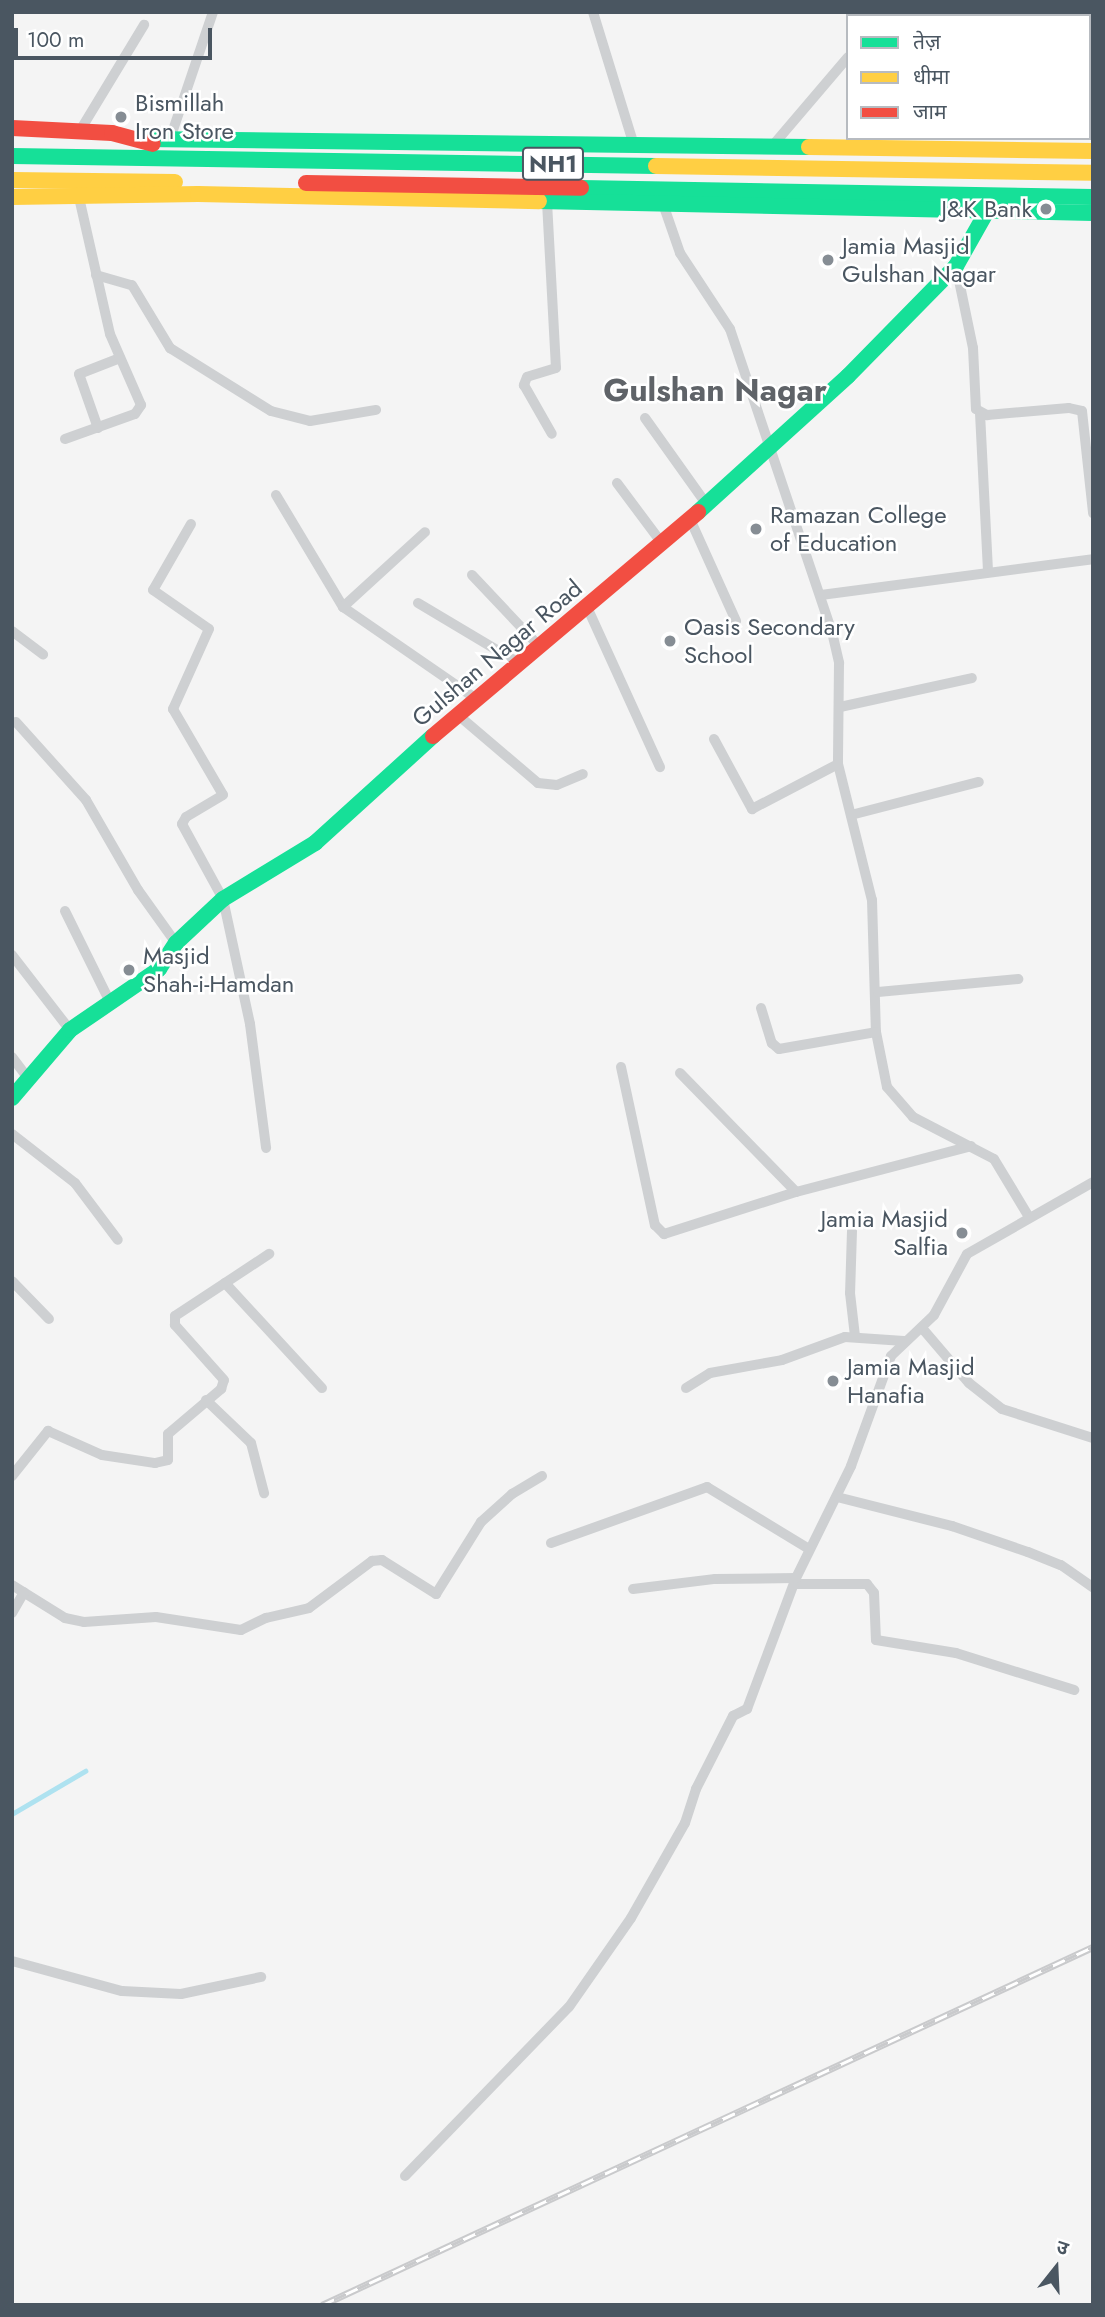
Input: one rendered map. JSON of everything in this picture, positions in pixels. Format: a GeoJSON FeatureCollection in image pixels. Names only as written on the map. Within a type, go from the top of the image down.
{"type":"FeatureCollection","features":[{"type":"Feature","properties":{"kind":"main road"},"geometry":{"type":"LineString","coordinates":[[12,128],[81,129],[143,139],[942,146],[1020,143],[1093,151]]}},
{"type":"Feature","properties":{"kind":"main road"},"geometry":{"type":"LineString","coordinates":[[143,139],[172,161]]}},
{"type":"Feature","properties":{"kind":"main road","name":"NH1"},"geometry":{"type":"LineString","coordinates":[[12,156],[172,161],[1093,173]]}},
{"type":"Feature","properties":{"kind":"main road","name":"NH1"},"geometry":{"type":"LineString","coordinates":[[12,180],[661,196],[1093,197]]}},
{"type":"Feature","properties":{"kind":"main road"},"geometry":{"type":"LineString","coordinates":[[12,197],[198,194],[547,202],[661,196],[986,213],[1093,213]]}},
{"type":"Feature","properties":{"kind":"main road","name":"Gulshan Nagar Road"},"geometry":{"type":"LineString","coordinates":[[12,1098],[27,1077],[70,1030],[109,1000],[159,969],[176,943],[223,899],[315,843],[475,698],[690,519],[705,502],[879,347],[956,265],[986,213]]}},
{"type":"Feature","properties":{"kind":"street"},"geometry":{"type":"LineString","coordinates":[[170,139],[213,12]]}},
{"type":"Feature","properties":{"kind":"street"},"geometry":{"type":"LineString","coordinates":[[593,12],[633,142]]}},
{"type":"Feature","properties":{"kind":"street"},"geometry":{"type":"LineString","coordinates":[[81,129],[144,25]]}},
{"type":"Feature","properties":{"kind":"street"},"geometry":{"type":"LineString","coordinates":[[774,144],[846,59]]}},
{"type":"Feature","properties":{"kind":"street"},"geometry":{"type":"LineString","coordinates":[[942,146],[943,170]]}},
{"type":"Feature","properties":{"kind":"street"},"geometry":{"type":"LineString","coordinates":[[661,196],[680,253],[730,329],[767,446],[821,595],[836,648],[840,707],[838,764],[872,900],[878,992],[876,1032],[880,1069],[893,1099],[913,1116],[971,1146],[1002,1166],[1029,1217]]}},
{"type":"Feature","properties":{"kind":"street"},"geometry":{"type":"LineString","coordinates":[[65,439],[135,414],[141,405],[120,358],[96,275],[79,198]]}},
{"type":"Feature","properties":{"kind":"street"},"geometry":{"type":"LineString","coordinates":[[547,202],[556,368],[527,377],[524,385],[552,434]]}},
{"type":"Feature","properties":{"kind":"street"},"geometry":{"type":"LineString","coordinates":[[956,265],[973,348],[974,403],[980,413],[988,572]]}},
{"type":"Feature","properties":{"kind":"street"},"geometry":{"type":"LineString","coordinates":[[96,275],[132,285],[170,348],[271,411],[310,421],[376,411]]}},
{"type":"Feature","properties":{"kind":"street"},"geometry":{"type":"LineString","coordinates":[[98,428],[79,373],[120,358]]}},
{"type":"Feature","properties":{"kind":"street"},"geometry":{"type":"LineString","coordinates":[[980,413],[1082,411],[1093,513]]}},
{"type":"Feature","properties":{"kind":"street"},"geometry":{"type":"LineString","coordinates":[[645,418],[705,502]]}},
{"type":"Feature","properties":{"kind":"street"},"geometry":{"type":"LineString","coordinates":[[617,483],[661,542]]}},
{"type":"Feature","properties":{"kind":"street"},"geometry":{"type":"LineString","coordinates":[[276,495],[343,607],[475,698]]}},
{"type":"Feature","properties":{"kind":"street"},"geometry":{"type":"LineString","coordinates":[[690,519],[736,621]]}},
{"type":"Feature","properties":{"kind":"street"},"geometry":{"type":"LineString","coordinates":[[191,524],[153,590],[209,629],[173,709],[223,791],[221,799],[189,815],[182,824],[223,899],[250,1024],[266,1148]]}},
{"type":"Feature","properties":{"kind":"street"},"geometry":{"type":"LineString","coordinates":[[343,607],[425,531]]}},
{"type":"Feature","properties":{"kind":"street"},"geometry":{"type":"LineString","coordinates":[[821,595],[1093,559]]}},
{"type":"Feature","properties":{"kind":"street"},"geometry":{"type":"LineString","coordinates":[[472,575],[538,645]]}},
{"type":"Feature","properties":{"kind":"street"},"geometry":{"type":"LineString","coordinates":[[418,603],[517,662]]}},
{"type":"Feature","properties":{"kind":"street"},"geometry":{"type":"LineString","coordinates":[[587,607],[660,767]]}},
{"type":"Feature","properties":{"kind":"street"},"geometry":{"type":"LineString","coordinates":[[12,631],[43,654]]}},
{"type":"Feature","properties":{"kind":"street"},"geometry":{"type":"LineString","coordinates":[[840,707],[972,678]]}},
{"type":"Feature","properties":{"kind":"street"},"geometry":{"type":"LineString","coordinates":[[458,715],[538,783],[557,785],[583,774]]}},
{"type":"Feature","properties":{"kind":"street"},"geometry":{"type":"LineString","coordinates":[[16,722],[86,800],[133,881],[176,943]]}},
{"type":"Feature","properties":{"kind":"street"},"geometry":{"type":"LineString","coordinates":[[714,739],[752,810],[838,764]]}},
{"type":"Feature","properties":{"kind":"street"},"geometry":{"type":"LineString","coordinates":[[851,814],[979,782]]}},
{"type":"Feature","properties":{"kind":"street"},"geometry":{"type":"LineString","coordinates":[[65,911],[109,1000]]}},
{"type":"Feature","properties":{"kind":"street"},"geometry":{"type":"LineString","coordinates":[[12,955],[70,1030]]}},
{"type":"Feature","properties":{"kind":"street"},"geometry":{"type":"LineString","coordinates":[[878,992],[1018,979]]}},
{"type":"Feature","properties":{"kind":"street"},"geometry":{"type":"LineString","coordinates":[[761,1008],[772,1043],[779,1049],[876,1032]]}},
{"type":"Feature","properties":{"kind":"street"},"geometry":{"type":"LineString","coordinates":[[12,1058],[27,1077]]}},
{"type":"Feature","properties":{"kind":"street"},"geometry":{"type":"LineString","coordinates":[[621,1067],[658,1231],[672,1234],[796,1192],[971,1146]]}},
{"type":"Feature","properties":{"kind":"street"},"geometry":{"type":"LineString","coordinates":[[680,1073],[796,1192]]}},
{"type":"Feature","properties":{"kind":"street"},"geometry":{"type":"LineString","coordinates":[[12,1134],[75,1183],[118,1240]]}},
{"type":"Feature","properties":{"kind":"street"},"geometry":{"type":"LineString","coordinates":[[405,2176],[569,2007],[631,1918],[685,1823],[696,1789],[733,1716],[747,1709],[795,1581],[837,1497],[880,1378],[904,1341],[922,1328],[940,1307],[967,1254],[1029,1217],[1090,1186]]}},
{"type":"Feature","properties":{"kind":"street"},"geometry":{"type":"LineString","coordinates":[[852,1231],[850,1293],[855,1336]]}},
{"type":"Feature","properties":{"kind":"street"},"geometry":{"type":"LineString","coordinates":[[12,1476],[48,1432],[102,1455],[155,1463],[168,1460],[169,1434],[224,1380],[173,1321],[178,1312],[269,1254]]}},
{"type":"Feature","properties":{"kind":"street"},"geometry":{"type":"LineString","coordinates":[[12,1281],[49,1319]]}},
{"type":"Feature","properties":{"kind":"street"},"geometry":{"type":"LineString","coordinates":[[225,1283],[322,1388]]}},
{"type":"Feature","properties":{"kind":"street"},"geometry":{"type":"LineString","coordinates":[[922,1328],[969,1383],[1002,1409],[1091,1439]]}},
{"type":"Feature","properties":{"kind":"street"},"geometry":{"type":"LineString","coordinates":[[686,1388],[710,1373],[782,1360],[855,1336],[904,1341]]}},
{"type":"Feature","properties":{"kind":"street"},"geometry":{"type":"LineString","coordinates":[[206,1400],[251,1443],[264,1493]]}},
{"type":"Feature","properties":{"kind":"street"},"geometry":{"type":"LineString","coordinates":[[12,1585],[65,1618],[84,1622],[156,1617],[241,1630],[266,1618],[309,1608],[372,1561],[382,1560],[436,1594],[481,1522],[512,1494],[542,1476]]}},
{"type":"Feature","properties":{"kind":"street"},"geometry":{"type":"LineString","coordinates":[[551,1544],[707,1487],[809,1549]]}},
{"type":"Feature","properties":{"kind":"street"},"geometry":{"type":"LineString","coordinates":[[837,1497],[1028,1552],[1075,1573],[1093,1587]]}},
{"type":"Feature","properties":{"kind":"street"},"geometry":{"type":"LineString","coordinates":[[633,1589],[715,1579],[867,1584],[874,1593],[876,1640],[956,1653],[1074,1690]]}},
{"type":"Feature","properties":{"kind":"street"},"geometry":{"type":"LineString","coordinates":[[12,1613],[24,1592]]}},
{"type":"Feature","properties":{"kind":"street"},"geometry":{"type":"LineString","coordinates":[[12,1961],[122,1991],[181,1994],[261,1977]]}},
{"type":"Feature","properties":{"kind":"waterway"},"geometry":{"type":"LineString","coordinates":[[12,1814],[85,1771]]}},
{"type":"Feature","properties":{"kind":"railway"},"geometry":{"type":"LineString","coordinates":[[322,2305],[1093,1947]]}},
{"type":"Feature","properties":{"kind":"traffic: fast"},"geometry":{"type":"LineString","coordinates":[[143,139],[809,147]]}},
{"type":"Feature","properties":{"kind":"traffic: fast"},"geometry":{"type":"LineString","coordinates":[[12,156],[656,166]]}},
{"type":"Feature","properties":{"kind":"traffic: fast"},"geometry":{"type":"LineString","coordinates":[[581,188],[1093,197]]}},
{"type":"Feature","properties":{"kind":"traffic: fast"},"geometry":{"type":"LineString","coordinates":[[539,201],[1093,213]]}},
{"type":"Feature","properties":{"kind":"traffic: fast"},"geometry":{"type":"LineString","coordinates":[[698,512],[848,376],[956,266],[986,213]]}},
{"type":"Feature","properties":{"kind":"traffic: fast"},"geometry":{"type":"LineString","coordinates":[[12,1098],[70,1030],[159,969],[176,943],[223,899],[315,843],[433,736]]}},
{"type":"Feature","properties":{"kind":"traffic: slow"},"geometry":{"type":"LineString","coordinates":[[809,147],[1093,151]]}},
{"type":"Feature","properties":{"kind":"traffic: slow"},"geometry":{"type":"LineString","coordinates":[[656,166],[1093,173]]}},
{"type":"Feature","properties":{"kind":"traffic: slow"},"geometry":{"type":"LineString","coordinates":[[12,180],[175,182]]}},
{"type":"Feature","properties":{"kind":"traffic: slow"},"geometry":{"type":"LineString","coordinates":[[12,197],[198,194],[539,201]]}},
{"type":"Feature","properties":{"kind":"traffic: jam"},"geometry":{"type":"LineString","coordinates":[[12,128],[112,133],[153,144]]}},
{"type":"Feature","properties":{"kind":"traffic: jam"},"geometry":{"type":"LineString","coordinates":[[306,183],[581,188]]}},
{"type":"Feature","properties":{"kind":"traffic: jam"},"geometry":{"type":"LineString","coordinates":[[433,736],[698,512]]}},
{"type":"Feature","properties":{"kind":"place","name":"Bismillah Iron Store"},"geometry":{"type":"Point","coordinates":[121,117]}},
{"type":"Feature","properties":{"kind":"place","name":"J&K Bank"},"geometry":{"type":"Point","coordinates":[1046,209]}},
{"type":"Feature","properties":{"kind":"place","name":"Jamia Masjid Gulshan Nagar"},"geometry":{"type":"Point","coordinates":[828,260]}},
{"type":"Feature","properties":{"kind":"place","name":"Ramazan College of Education"},"geometry":{"type":"Point","coordinates":[756,529]}},
{"type":"Feature","properties":{"kind":"place","name":"Oasis Secondary School"},"geometry":{"type":"Point","coordinates":[670,641]}},
{"type":"Feature","properties":{"kind":"place","name":"Masjid Shah-i-Hamdan"},"geometry":{"type":"Point","coordinates":[129,970]}},
{"type":"Feature","properties":{"kind":"place","name":"Jamia Masjid Salfia"},"geometry":{"type":"Point","coordinates":[962,1233]}},
{"type":"Feature","properties":{"kind":"place","name":"Jamia Masjid Hanafia"},"geometry":{"type":"Point","coordinates":[833,1381]}},
{"type":"Feature","properties":{"kind":"district","name":"Gulshan Nagar"},"geometry":{"type":"Point","coordinates":[715,390]}}]}
